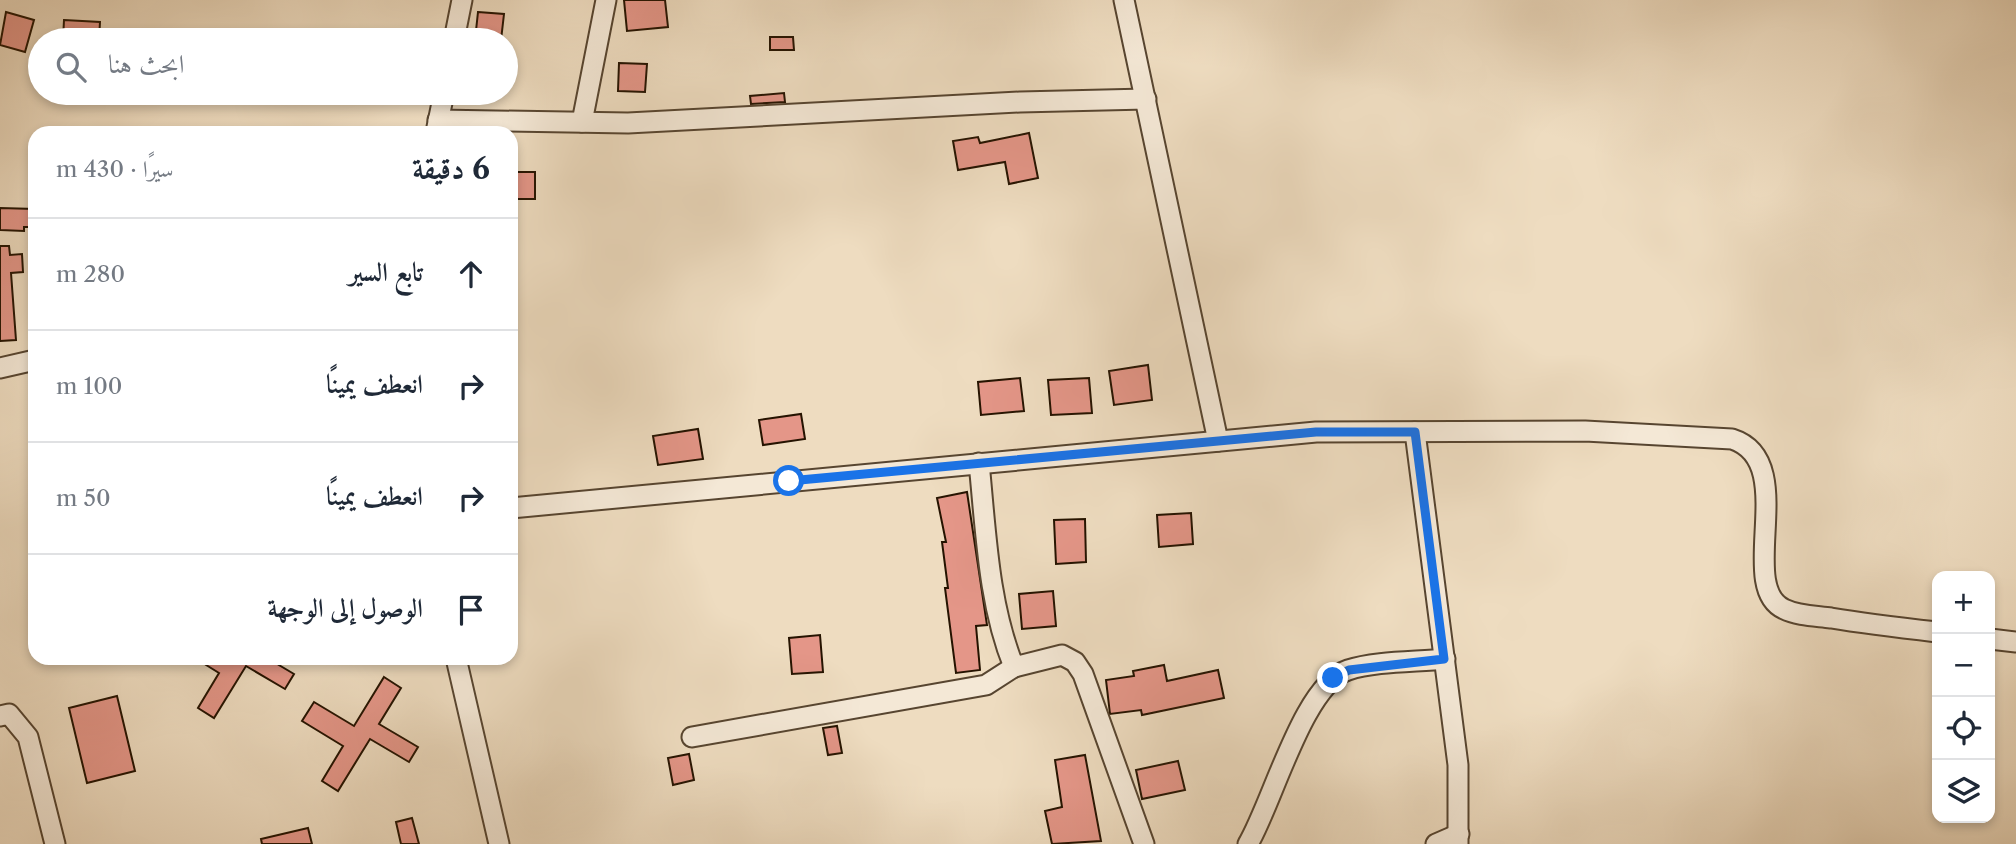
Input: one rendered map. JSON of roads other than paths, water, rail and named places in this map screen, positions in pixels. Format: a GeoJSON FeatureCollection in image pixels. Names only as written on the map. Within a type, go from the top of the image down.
{"type":"FeatureCollection","features":[{"type":"Feature","properties":{"kind":"street"},"geometry":{"type":"LineString","coordinates":[[456,28],[462,0]]}},
{"type":"Feature","properties":{"kind":"street"},"geometry":{"type":"LineString","coordinates":[[582,122],[607,0]]}},
{"type":"Feature","properties":{"kind":"street"},"geometry":{"type":"LineString","coordinates":[[1124,0],[1218,441]]}},
{"type":"Feature","properties":{"kind":"street"},"geometry":{"type":"LineString","coordinates":[[466,126],[628,123],[1020,102],[1146,99]]}},
{"type":"Feature","properties":{"kind":"street"},"geometry":{"type":"LineString","coordinates":[[437,126],[442,105]]}},
{"type":"Feature","properties":{"kind":"street"},"geometry":{"type":"LineString","coordinates":[[0,368],[28,362]]}},
{"type":"Feature","properties":{"kind":"street"},"geometry":{"type":"LineString","coordinates":[[518,507],[1316,432],[1585,430],[1719,438],[1745,443],[1756,453],[1762,474],[1766,518],[1766,582],[1773,599],[1784,609],[1807,615],[1932,631]]}},
{"type":"Feature","properties":{"kind":"street"},"geometry":{"type":"LineString","coordinates":[[1415,432],[1458,765],[1459,839],[1436,844]]}},
{"type":"Feature","properties":{"kind":"street"},"geometry":{"type":"LineString","coordinates":[[979,463],[997,611],[1003,640],[1014,667]]}},
{"type":"Feature","properties":{"kind":"street"},"geometry":{"type":"LineString","coordinates":[[1995,640],[2016,642]]}},
{"type":"Feature","properties":{"kind":"street"},"geometry":{"type":"LineString","coordinates":[[692,737],[986,685],[1014,667],[1062,655],[1075,662],[1083,674],[1144,844]]}},
{"type":"Feature","properties":{"kind":"street"},"geometry":{"type":"LineString","coordinates":[[1248,844],[1273,794],[1307,713],[1333,678],[1349,670],[1444,659]]}},
{"type":"Feature","properties":{"kind":"street"},"geometry":{"type":"LineString","coordinates":[[458,665],[499,844]]}},
{"type":"Feature","properties":{"kind":"street"},"geometry":{"type":"LineString","coordinates":[[0,716],[9,714],[28,737],[55,844]]}}]}
